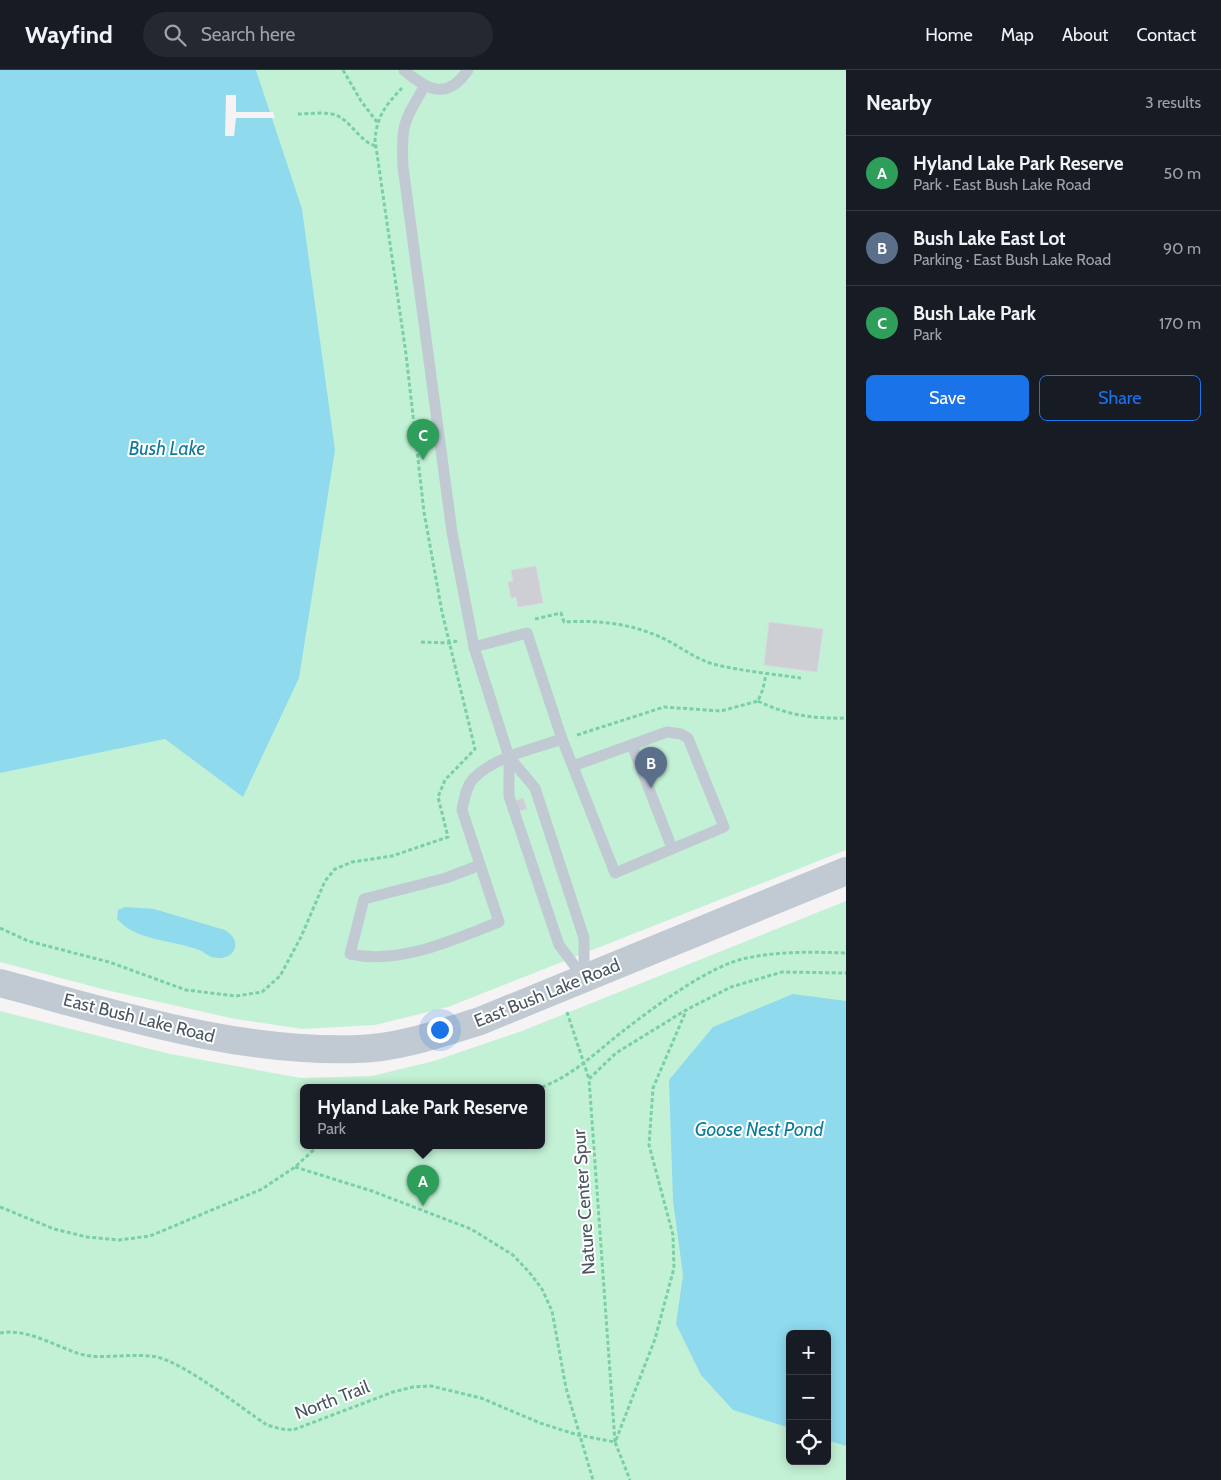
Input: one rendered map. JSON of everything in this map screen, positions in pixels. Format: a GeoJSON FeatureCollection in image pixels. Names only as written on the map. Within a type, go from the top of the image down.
{"type":"FeatureCollection","features":[{"type":"Feature","properties":{"kind":"street","name":"East Bush Lake Road"},"geometry":{"type":"LineString","coordinates":[[0,983],[193,1033],[274,1047],[359,1049],[419,1039],[480,1021],[846,871]]}},
{"type":"Feature","properties":{"kind":"lane"},"geometry":{"type":"LineString","coordinates":[[408,74],[424,87],[438,90],[453,86],[468,70]]}},
{"type":"Feature","properties":{"kind":"lane"},"geometry":{"type":"LineString","coordinates":[[424,87],[404,121],[401,136],[403,167],[452,532],[473,642],[509,757],[508,796],[559,946],[584,978]]}},
{"type":"Feature","properties":{"kind":"lane"},"geometry":{"type":"LineString","coordinates":[[473,642],[527,633],[562,739],[572,766],[615,872],[724,827],[688,738],[681,734],[667,732],[572,766]]}},
{"type":"Feature","properties":{"kind":"lane"},"geometry":{"type":"LineString","coordinates":[[480,865],[446,878],[364,900],[350,954],[363,957],[396,956],[435,946],[499,922],[462,810],[465,794],[473,779],[509,757],[562,739]]}},
{"type":"Feature","properties":{"kind":"lane"},"geometry":{"type":"LineString","coordinates":[[632,745],[672,848]]}},
{"type":"Feature","properties":{"kind":"lane"},"geometry":{"type":"LineString","coordinates":[[509,757],[535,788],[584,938],[584,978]]}},
{"type":"Feature","properties":{"kind":"path"},"geometry":{"type":"LineString","coordinates":[[343,70],[361,101],[377,122]]}},
{"type":"Feature","properties":{"kind":"path"},"geometry":{"type":"LineString","coordinates":[[0,928],[28,942],[109,962],[186,990],[236,996],[262,992],[280,976],[301,937],[325,882],[335,868],[352,862],[392,856],[448,836],[438,797],[446,780],[476,749],[450,643],[424,512],[406,354],[375,146],[377,122],[408,74]]}},
{"type":"Feature","properties":{"kind":"path"},"geometry":{"type":"LineString","coordinates":[[298,114],[336,115],[348,122],[365,142],[375,146]]}},
{"type":"Feature","properties":{"kind":"path"},"geometry":{"type":"LineString","coordinates":[[526,621],[561,613],[564,622],[588,620],[626,626],[659,636],[688,654],[712,663],[766,674],[800,678]]}},
{"type":"Feature","properties":{"kind":"path"},"geometry":{"type":"LineString","coordinates":[[421,642],[473,642]]}},
{"type":"Feature","properties":{"kind":"path"},"geometry":{"type":"LineString","coordinates":[[758,700],[763,689],[766,674]]}},
{"type":"Feature","properties":{"kind":"path"},"geometry":{"type":"LineString","coordinates":[[562,739],[664,707],[721,710],[758,700],[773,708],[798,716],[846,718]]}},
{"type":"Feature","properties":{"kind":"path"},"geometry":{"type":"LineString","coordinates":[[545,1086],[570,1075],[656,1005],[712,972],[744,958],[781,952],[846,953]]}},
{"type":"Feature","properties":{"kind":"path"},"geometry":{"type":"LineString","coordinates":[[589,1079],[616,1053],[686,1010],[731,986],[782,972],[846,973]]}},
{"type":"Feature","properties":{"kind":"path"},"geometry":{"type":"LineString","coordinates":[[630,1480],[615,1442],[655,1339],[674,1268],[673,1235],[649,1144],[653,1088],[686,1010]]}},
{"type":"Feature","properties":{"kind":"path","name":"Nature Center Spur"},"geometry":{"type":"LineString","coordinates":[[584,1064],[589,1079],[615,1442]]}},
{"type":"Feature","properties":{"kind":"path"},"geometry":{"type":"LineString","coordinates":[[0,1207],[54,1229],[87,1237],[119,1240],[150,1236],[185,1223],[262,1189],[295,1167],[315,1149]]}},
{"type":"Feature","properties":{"kind":"path"},"geometry":{"type":"LineString","coordinates":[[295,1167],[372,1191],[471,1229],[512,1255],[529,1272],[542,1289],[552,1311],[566,1388],[578,1435],[593,1480]]}},
{"type":"Feature","properties":{"kind":"path","name":"North Trail"},"geometry":{"type":"LineString","coordinates":[[0,1333],[27,1334],[79,1354],[102,1356],[135,1354],[159,1358],[183,1369],[267,1425],[281,1430],[294,1430],[413,1386],[431,1386],[480,1398],[578,1435],[615,1442]]}},
{"type":"Feature","properties":{"kind":"green space"},"geometry":{"type":"Polygon","coordinates":[[[0,70],[846,70],[846,850],[448,1007],[375,1025],[303,1029],[235,1019],[106,990],[0,962],[0,70]]]}},
{"type":"Feature","properties":{"kind":"green space"},"geometry":{"type":"Polygon","coordinates":[[[846,901],[846,1480],[0,1480],[0,1011],[170,1054],[301,1078],[372,1076],[434,1061],[522,1031],[846,901]]]}},
{"type":"Feature","properties":{"kind":"water","name":"Bush Lake"},"geometry":{"type":"Polygon","coordinates":[[[0,70],[256,70],[302,209],[335,450],[299,678],[243,797],[165,739],[0,773],[0,70]]]}},
{"type":"Feature","properties":{"kind":"water"},"geometry":{"type":"Polygon","coordinates":[[[125,907],[154,909],[225,930],[235,941],[234,951],[225,957],[212,957],[199,950],[134,932],[117,919],[118,910],[125,907]]]}},
{"type":"Feature","properties":{"kind":"water","name":"Goose Nest Pond"},"geometry":{"type":"Polygon","coordinates":[[[793,994],[846,1001],[846,1446],[831,1441],[831,1330],[786,1330],[786,1427],[733,1410],[701,1375],[676,1324],[683,1275],[673,1201],[669,1080],[713,1027],[793,994]]]}},
{"type":"Feature","properties":{"kind":"pier"},"geometry":{"type":"Polygon","coordinates":[[[226,95],[236,95],[236,112],[273,112],[275,118],[236,118],[234,136],[225,136],[226,95]]]}},
{"type":"Feature","properties":{"kind":"building"},"geometry":{"type":"Polygon","coordinates":[[[536,566],[543,603],[518,607],[516,597],[511,598],[508,582],[513,581],[511,570],[536,566]]]}},
{"type":"Feature","properties":{"kind":"building"},"geometry":{"type":"Polygon","coordinates":[[[769,622],[823,629],[817,672],[764,665],[769,622]]]}},
{"type":"Feature","properties":{"kind":"building"},"geometry":{"type":"Polygon","coordinates":[[[523,798],[527,809],[519,811],[515,801],[523,798]]]}},
{"type":"Feature","properties":{"kind":"place","name":"Bush Lake Park"},"geometry":{"type":"Point","coordinates":[423,460]}},
{"type":"Feature","properties":{"kind":"place","name":"Bush Lake East Lot"},"geometry":{"type":"Point","coordinates":[651,788]}},
{"type":"Feature","properties":{"kind":"place","name":"Hyland Lake Park Reserve"},"geometry":{"type":"Point","coordinates":[423,1206]}}]}
